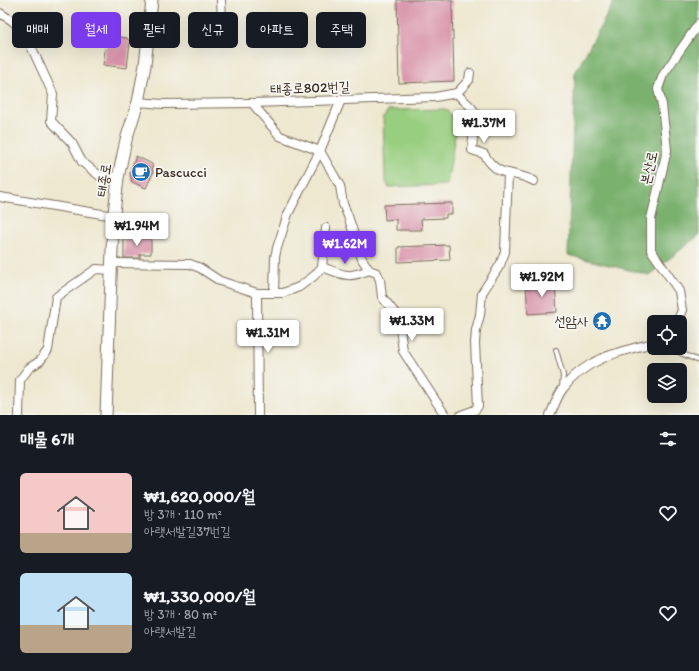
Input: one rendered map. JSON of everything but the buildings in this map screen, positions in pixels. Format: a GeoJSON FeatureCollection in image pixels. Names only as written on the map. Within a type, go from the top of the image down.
{"type":"FeatureCollection","features":[{"type":"Feature","properties":{"kind":"main road","name":"태종로"},"geometry":{"type":"LineString","coordinates":[[106,415],[114,216],[118,178],[126,140],[138,102],[145,65],[152,0]]}},
{"type":"Feature","properties":{"kind":"street"},"geometry":{"type":"LineString","coordinates":[[221,0],[222,12]]}},
{"type":"Feature","properties":{"kind":"street"},"geometry":{"type":"LineString","coordinates":[[0,13],[24,31],[53,94],[51,121],[72,143],[82,162],[100,176],[118,178]]}},
{"type":"Feature","properties":{"kind":"street","name":"본산로"},"geometry":{"type":"LineString","coordinates":[[680,315],[682,310],[679,291],[651,250],[651,218],[667,150],[662,105],[658,89],[663,75],[699,23]]}},
{"type":"Feature","properties":{"kind":"street"},"geometry":{"type":"LineString","coordinates":[[470,73],[469,80],[457,93],[475,113],[472,150],[484,154],[498,171],[524,176],[534,181]]}},
{"type":"Feature","properties":{"kind":"street","name":"태종로802번길"},"geometry":{"type":"LineString","coordinates":[[138,102],[163,104],[252,103],[435,97],[457,93]]}},
{"type":"Feature","properties":{"kind":"street"},"geometry":{"type":"LineString","coordinates":[[274,293],[275,257],[288,214],[320,151],[341,100]]}},
{"type":"Feature","properties":{"kind":"street"},"geometry":{"type":"LineString","coordinates":[[252,103],[280,136],[320,151],[340,186],[343,204],[362,259],[380,280],[382,297],[395,313],[400,328],[403,350],[445,415]]}},
{"type":"Feature","properties":{"kind":"street"},"geometry":{"type":"LineString","coordinates":[[461,415],[475,410],[478,406],[475,343],[476,330],[480,315],[482,293],[500,265],[505,252],[508,173]]}},
{"type":"Feature","properties":{"kind":"street"},"geometry":{"type":"LineString","coordinates":[[0,197],[114,216]]}},
{"type":"Feature","properties":{"kind":"street"},"geometry":{"type":"LineString","coordinates":[[19,415],[20,380],[29,368],[40,361],[48,350],[56,297],[96,269],[112,266],[190,264],[200,268],[220,282],[257,293],[283,293],[299,287],[314,276],[322,267],[326,228]]}},
{"type":"Feature","properties":{"kind":"street"},"geometry":{"type":"LineString","coordinates":[[322,267],[342,275],[350,276],[373,271]]}},
{"type":"Feature","properties":{"kind":"street"},"geometry":{"type":"LineString","coordinates":[[257,293],[258,415]]}},
{"type":"Feature","properties":{"kind":"street"},"geometry":{"type":"LineString","coordinates":[[550,415],[561,390],[573,377],[595,361],[618,352],[647,345]]}},
{"type":"Feature","properties":{"kind":"lane"},"geometry":{"type":"LineString","coordinates":[[556,350],[563,376],[561,390]]}},
{"type":"Feature","properties":{"kind":"lane"},"geometry":{"type":"LineString","coordinates":[[685,355],[699,361]]}},
{"type":"Feature","properties":{"kind":"green space"},"geometry":{"type":"Polygon","coordinates":[[[615,0],[699,0],[699,235],[649,275],[568,255],[575,73],[615,0]]]}},
{"type":"Feature","properties":{"kind":"green space"},"geometry":{"type":"Polygon","coordinates":[[[446,109],[457,124],[447,185],[388,187],[385,178],[383,118],[388,110],[446,109]]]}},
{"type":"Feature","properties":{"kind":"place","name":"Pascucci"},"geometry":{"type":"Point","coordinates":[141,172]}},
{"type":"Feature","properties":{"kind":"place","name":"선암사"},"geometry":{"type":"Point","coordinates":[602,321]}}]}
